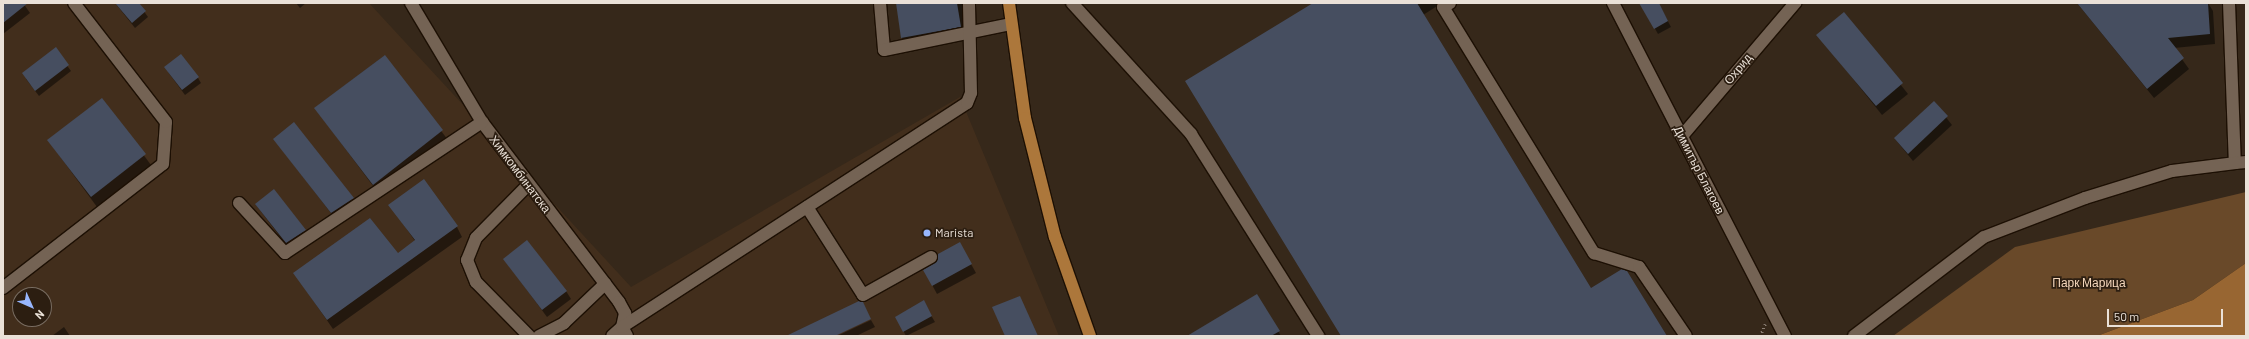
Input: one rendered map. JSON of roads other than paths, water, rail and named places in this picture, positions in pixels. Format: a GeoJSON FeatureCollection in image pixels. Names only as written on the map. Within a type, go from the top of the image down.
{"type":"FeatureCollection","features":[{"type":"Feature","properties":{"kind":"main road"},"geometry":{"type":"LineString","coordinates":[[1009,3],[1030,141],[1055,237],[1090,336]]}},
{"type":"Feature","properties":{"kind":"street"},"geometry":{"type":"LineString","coordinates":[[3,288],[163,164],[166,122],[74,3]]}},
{"type":"Feature","properties":{"kind":"street","name":"Химкомбинатска"},"geometry":{"type":"LineString","coordinates":[[411,3],[482,122],[528,185],[605,284],[625,313],[625,332]]}},
{"type":"Feature","properties":{"kind":"street"},"geometry":{"type":"LineString","coordinates":[[880,3],[884,50],[1011,24]]}},
{"type":"Feature","properties":{"kind":"street"},"geometry":{"type":"LineString","coordinates":[[612,336],[625,332],[807,207],[967,103],[971,93],[972,32],[970,3]]}},
{"type":"Feature","properties":{"kind":"street"},"geometry":{"type":"LineString","coordinates":[[1072,3],[1191,134],[1318,336]]}},
{"type":"Feature","properties":{"kind":"street"},"geometry":{"type":"LineString","coordinates":[[1450,3],[1443,7],[1594,253],[1639,267],[1686,336]]}},
{"type":"Feature","properties":{"kind":"street","name":"Димитър Благоев"},"geometry":{"type":"LineString","coordinates":[[1613,3],[1785,336]]}},
{"type":"Feature","properties":{"kind":"street","name":"Охрид"},"geometry":{"type":"LineString","coordinates":[[1682,136],[1795,3]]}},
{"type":"Feature","properties":{"kind":"street"},"geometry":{"type":"LineString","coordinates":[[1854,336],[1984,237],[2085,198],[2172,171],[2241,162],[2230,44],[2229,3]]}},
{"type":"Feature","properties":{"kind":"street"},"geometry":{"type":"LineString","coordinates":[[239,203],[286,253],[482,122]]}},
{"type":"Feature","properties":{"kind":"street"},"geometry":{"type":"LineString","coordinates":[[528,185],[476,238],[467,260],[476,282],[529,336]]}},
{"type":"Feature","properties":{"kind":"street"},"geometry":{"type":"LineString","coordinates":[[807,207],[863,295],[931,257]]}},
{"type":"Feature","properties":{"kind":"street"},"geometry":{"type":"LineString","coordinates":[[539,336],[564,323],[605,284]]}},
{"type":"Feature","properties":{"kind":"place","name":"Marista"},"geometry":{"type":"Point","coordinates":[927,233]}},
{"type":"Feature","properties":{"kind":"park label","name":"Парк Марица"},"geometry":{"type":"Point","coordinates":[2089,283]}}]}
